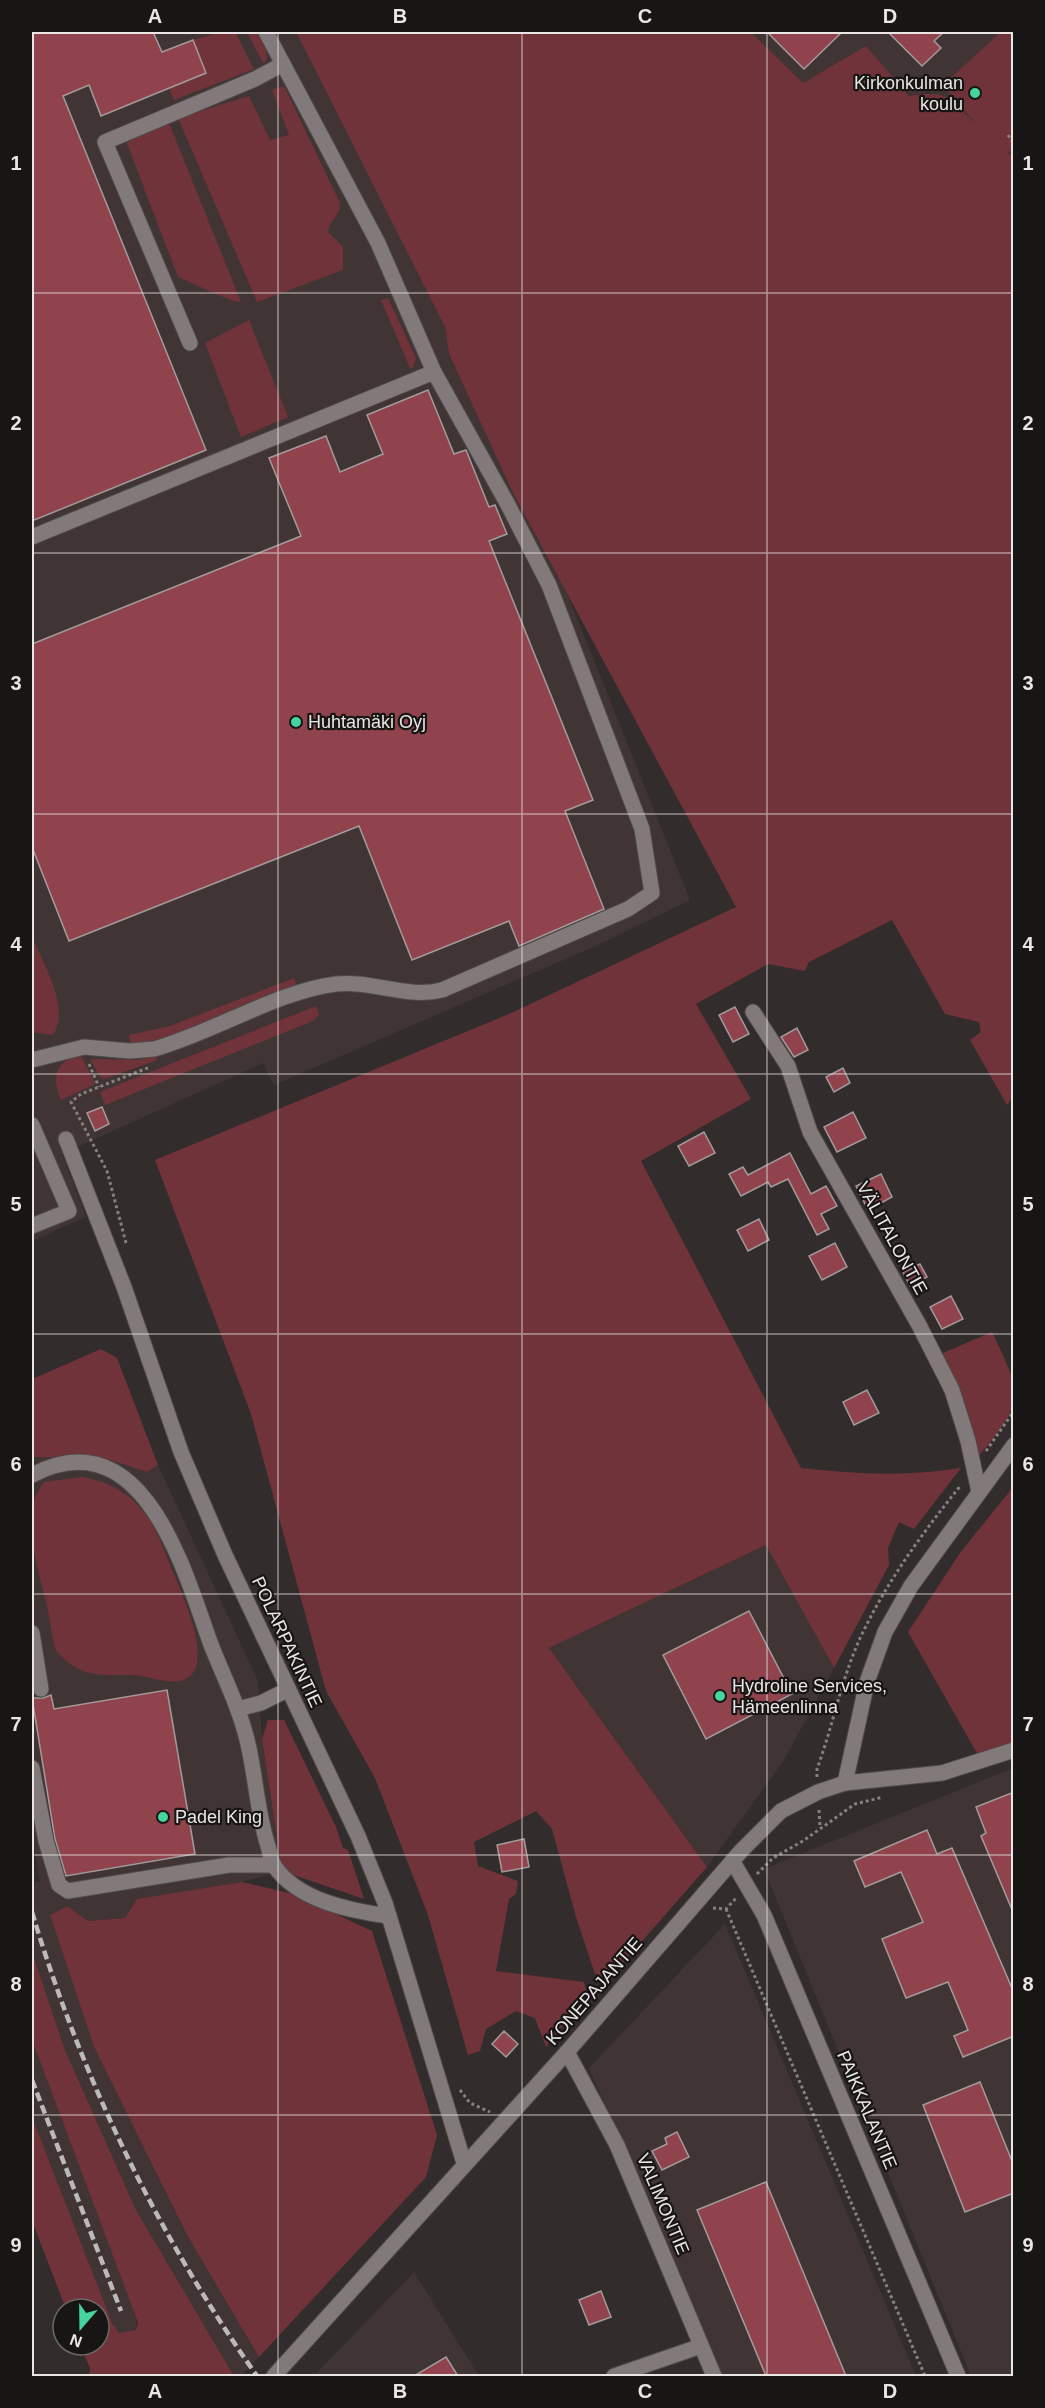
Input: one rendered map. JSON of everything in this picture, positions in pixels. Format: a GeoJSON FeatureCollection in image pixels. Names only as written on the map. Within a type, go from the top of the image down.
{"type":"FeatureCollection","features":[{"type":"Feature","properties":{"kind":"street"},"geometry":{"type":"LineString","coordinates":[[32,1060],[84,1047],[130,1051],[153,1049],[304,992],[337,984],[416,993],[442,990],[628,909],[652,893],[642,829],[549,585],[507,503],[434,372],[378,243],[266,32]]}},
{"type":"Feature","properties":{"kind":"street"},"geometry":{"type":"LineString","coordinates":[[190,342],[105,142],[255,79],[283,64]]}},
{"type":"Feature","properties":{"kind":"street"},"geometry":{"type":"LineString","coordinates":[[32,537],[434,372]]}},
{"type":"Feature","properties":{"kind":"street","name":"VÄLITALONTIE"},"geometry":{"type":"LineString","coordinates":[[753,1012],[788,1066],[810,1132],[919,1325],[952,1390],[968,1441],[979,1492]]}},
{"type":"Feature","properties":{"kind":"street"},"geometry":{"type":"LineString","coordinates":[[32,1125],[69,1210],[32,1226]]}},
{"type":"Feature","properties":{"kind":"street","name":"POLARPAKINTIE"},"geometry":{"type":"LineString","coordinates":[[48,1162],[69,1146],[124,1287],[182,1452],[225,1554],[287,1690],[358,1836],[389,1916],[464,2163]]}},
{"type":"Feature","properties":{"kind":"street"},"geometry":{"type":"LineString","coordinates":[[845,1784],[867,1682],[885,1632],[911,1586],[1014,1445]]}},
{"type":"Feature","properties":{"kind":"street"},"geometry":{"type":"LineString","coordinates":[[32,1475],[64,1464],[89,1465],[122,1474],[151,1503],[191,1587],[238,1709],[248,1745],[259,1818],[274,1865],[295,1887],[309,1894],[361,1912],[389,1916]]}},
{"type":"Feature","properties":{"kind":"street"},"geometry":{"type":"LineString","coordinates":[[32,1633],[41,1689]]}},
{"type":"Feature","properties":{"kind":"street"},"geometry":{"type":"LineString","coordinates":[[238,1709],[261,1703],[287,1690]]}},
{"type":"Feature","properties":{"kind":"street","name":"KONEPAJANTIE"},"geometry":{"type":"LineString","coordinates":[[274,2376],[358,2285],[464,2163],[567,2052],[732,1862],[782,1811],[818,1792],[845,1784],[942,1773],[1014,1750]]}},
{"type":"Feature","properties":{"kind":"street"},"geometry":{"type":"LineString","coordinates":[[32,1768],[46,1841],[59,1886],[63,1889],[68,1891],[229,1865],[274,1865]]}},
{"type":"Feature","properties":{"kind":"street","name":"PAIKKALANTIE"},"geometry":{"type":"LineString","coordinates":[[732,1862],[764,1915],[958,2376]]}},
{"type":"Feature","properties":{"kind":"street","name":"VALIMONTIE"},"geometry":{"type":"LineString","coordinates":[[567,2052],[617,2145],[714,2376]]}},
{"type":"Feature","properties":{"kind":"street"},"geometry":{"type":"LineString","coordinates":[[614,2376],[702,2346]]}},
{"type":"Feature","properties":{"kind":"path"},"geometry":{"type":"LineString","coordinates":[[1008,135],[1014,144]]}},
{"type":"Feature","properties":{"kind":"path"},"geometry":{"type":"LineString","coordinates":[[84,1047],[99,1087]]}},
{"type":"Feature","properties":{"kind":"path"},"geometry":{"type":"LineString","coordinates":[[747,1885],[773,1858],[803,1841],[855,1804],[888,1796]]}},
{"type":"Feature","properties":{"kind":"path"},"geometry":{"type":"LineString","coordinates":[[726,1909],[925,2376]]}},
{"type":"Feature","properties":{"kind":"shaded area"},"geometry":{"type":"Polygon","coordinates":[[[32,32],[296,32],[445,327],[449,354],[514,495],[567,593],[690,900],[596,946],[274,1085],[263,1063],[62,1154],[86,1217],[32,1241],[32,32]]]}},
{"type":"Feature","properties":{"kind":"shaded area"},"geometry":{"type":"Polygon","coordinates":[[[220,32],[235,32],[254,69],[174,100],[169,88],[206,73],[193,40],[220,32]]]}},
{"type":"Feature","properties":{"kind":"shaded area"},"geometry":{"type":"Polygon","coordinates":[[[247,32],[257,32],[267,51],[266,61],[263,63],[247,32]]]}},
{"type":"Feature","properties":{"kind":"shaded area"},"geometry":{"type":"Polygon","coordinates":[[[296,32],[751,32],[803,83],[866,46],[909,96],[940,95],[953,102],[976,124],[943,85],[1001,32],[1013,32],[1014,147],[1008,153],[1014,156],[1013,1097],[1007,1105],[970,1040],[981,1032],[979,1022],[945,1014],[892,920],[809,962],[805,971],[768,964],[696,1004],[751,1099],[641,1161],[801,1468],[881,1474],[921,1473],[961,1468],[914,1529],[899,1522],[888,1548],[889,1565],[834,1668],[766,1545],[549,1648],[707,1867],[609,1979],[595,1974],[576,1917],[552,1829],[536,1811],[474,1842],[478,1866],[518,1881],[516,1894],[509,1899],[496,1971],[584,1982],[587,1995],[546,2047],[535,2018],[516,2011],[486,2029],[480,2051],[468,2055],[428,1915],[375,1778],[326,1691],[251,1414],[155,1160],[509,1014],[736,907],[514,495],[449,354],[445,327],[296,32]]]}},
{"type":"Feature","properties":{"kind":"shaded area","name":"Kirkonkulman koulu"},"geometry":{"type":"Polygon","coordinates":[[[751,32],[1013,32],[1013,156],[930,92],[909,96],[866,47],[803,83],[751,32]]]}},
{"type":"Feature","properties":{"kind":"shaded area"},"geometry":{"type":"Polygon","coordinates":[[[284,86],[340,203],[340,208],[328,232],[343,247],[343,270],[257,302],[178,118],[249,96],[270,140],[289,135],[272,90],[284,86]]]}},
{"type":"Feature","properties":{"kind":"shaded area"},"geometry":{"type":"Polygon","coordinates":[[[169,123],[241,302],[178,277],[126,141],[169,123]]]}},
{"type":"Feature","properties":{"kind":"shaded area"},"geometry":{"type":"Polygon","coordinates":[[[388,298],[416,358],[413,368],[410,368],[381,300],[388,298]]]}},
{"type":"Feature","properties":{"kind":"shaded area"},"geometry":{"type":"Polygon","coordinates":[[[249,320],[288,417],[241,437],[205,343],[249,320]]]}},
{"type":"Feature","properties":{"kind":"shaded area"},"geometry":{"type":"Polygon","coordinates":[[[32,938],[48,972],[57,999],[58,1024],[53,1035],[32,1032],[32,938]]]}},
{"type":"Feature","properties":{"kind":"shaded area"},"geometry":{"type":"Polygon","coordinates":[[[294,978],[297,986],[168,1038],[130,1044],[129,1035],[170,1026],[294,978]]]}},
{"type":"Feature","properties":{"kind":"shaded area"},"geometry":{"type":"Polygon","coordinates":[[[316,1006],[319,1015],[313,1021],[105,1105],[100,1092],[316,1006]]]}},
{"type":"Feature","properties":{"kind":"shaded area"},"geometry":{"type":"Polygon","coordinates":[[[156,1056],[157,1060],[104,1079],[100,1077],[90,1059],[139,1060],[156,1056]]]}},
{"type":"Feature","properties":{"kind":"shaded area"},"geometry":{"type":"Polygon","coordinates":[[[82,1057],[95,1084],[61,1100],[56,1075],[66,1060],[82,1057]]]}},
{"type":"Feature","properties":{"kind":"shaded area"},"geometry":{"type":"Polygon","coordinates":[[[992,1332],[1010,1372],[1014,1386],[1014,1399],[1004,1424],[977,1458],[938,1355],[992,1332]]]}},
{"type":"Feature","properties":{"kind":"shaded area"},"geometry":{"type":"Polygon","coordinates":[[[101,1349],[117,1358],[158,1465],[147,1472],[107,1459],[32,1457],[32,1379],[101,1349]]]}},
{"type":"Feature","properties":{"kind":"shaded area"},"geometry":{"type":"Polygon","coordinates":[[[32,1457],[107,1459],[147,1472],[158,1465],[258,1681],[262,1739],[282,1871],[242,1882],[138,1899],[125,1918],[88,1921],[67,1906],[50,1915],[94,2047],[188,2237],[259,2357],[241,2376],[234,2376],[136,2210],[65,2050],[32,1952],[32,1883],[40,1881],[32,1836],[32,1457]]]}},
{"type":"Feature","properties":{"kind":"shaded area"},"geometry":{"type":"Polygon","coordinates":[[[82,1477],[114,1487],[127,1495],[147,1516],[155,1529],[193,1624],[197,1643],[198,1660],[193,1673],[183,1680],[165,1681],[134,1675],[89,1673],[73,1666],[56,1650],[33,1548],[31,1523],[33,1507],[44,1482],[82,1477]]]}},
{"type":"Feature","properties":{"kind":"shaded area"},"geometry":{"type":"Polygon","coordinates":[[[1013,1487],[1013,1744],[978,1755],[908,1632],[960,1553],[1013,1487]]]}},
{"type":"Feature","properties":{"kind":"shaded area"},"geometry":{"type":"Polygon","coordinates":[[[766,1545],[834,1668],[784,1760],[707,1867],[549,1648],[766,1545]]]}},
{"type":"Feature","properties":{"kind":"shaded area"},"geometry":{"type":"Polygon","coordinates":[[[268,1720],[284,1720],[336,1827],[343,1848],[348,1850],[364,1899],[282,1871],[262,1739],[268,1720]]]}},
{"type":"Feature","properties":{"kind":"shaded area"},"geometry":{"type":"Polygon","coordinates":[[[1013,1768],[1013,2375],[971,2376],[764,1869],[1013,1768]]]}},
{"type":"Feature","properties":{"kind":"shaded area"},"geometry":{"type":"Polygon","coordinates":[[[242,1882],[293,1894],[372,1931],[437,2135],[426,2177],[259,2357],[188,2237],[94,2047],[50,1915],[67,1906],[88,1921],[125,1918],[137,1899],[242,1882]]]}},
{"type":"Feature","properties":{"kind":"shaded area"},"geometry":{"type":"Polygon","coordinates":[[[725,1924],[916,2376],[723,2376],[589,2068],[725,1924]]]}},
{"type":"Feature","properties":{"kind":"shaded area"},"geometry":{"type":"Polygon","coordinates":[[[32,1952],[65,2050],[136,2210],[234,2376],[89,2376],[90,2368],[85,2357],[111,2357],[111,2320],[119,2333],[136,2330],[138,2323],[32,2040],[32,1952]]]}},
{"type":"Feature","properties":{"kind":"shaded area"},"geometry":{"type":"Polygon","coordinates":[[[32,2040],[136,2318],[137,2327],[131,2332],[119,2333],[113,2325],[111,2297],[102,2297],[32,2117],[32,2040]]]}},
{"type":"Feature","properties":{"kind":"shaded area"},"geometry":{"type":"Polygon","coordinates":[[[32,2117],[102,2297],[61,2297],[32,2221],[32,2117]]]}},
{"type":"Feature","properties":{"kind":"shaded area"},"geometry":{"type":"Polygon","coordinates":[[[414,2272],[479,2376],[314,2376],[414,2272]]]}},
{"type":"Feature","properties":{"kind":"building"},"geometry":{"type":"Polygon","coordinates":[[[32,32],[153,32],[162,52],[193,40],[206,73],[101,116],[89,85],[63,96],[206,450],[32,521],[32,32]]]}},
{"type":"Feature","properties":{"kind":"building"},"geometry":{"type":"Polygon","coordinates":[[[767,32],[842,32],[804,69],[767,32]]]}},
{"type":"Feature","properties":{"kind":"building"},"geometry":{"type":"Polygon","coordinates":[[[888,32],[944,32],[934,41],[941,48],[922,66],[888,32]]]}},
{"type":"Feature","properties":{"kind":"building","name":"Huhtamäki Oyj"},"geometry":{"type":"Polygon","coordinates":[[[428,390],[454,454],[466,450],[489,507],[495,505],[507,534],[489,541],[593,800],[565,811],[604,909],[519,946],[509,921],[412,960],[359,826],[69,941],[32,847],[32,644],[301,536],[269,458],[326,436],[340,472],[383,454],[367,415],[428,390]]]}},
{"type":"Feature","properties":{"kind":"building"},"geometry":{"type":"Polygon","coordinates":[[[735,1007],[749,1034],[733,1042],[719,1015],[735,1007]]]}},
{"type":"Feature","properties":{"kind":"building"},"geometry":{"type":"Polygon","coordinates":[[[797,1028],[808,1050],[794,1057],[781,1037],[797,1028]]]}},
{"type":"Feature","properties":{"kind":"building"},"geometry":{"type":"Polygon","coordinates":[[[843,1068],[850,1083],[834,1092],[826,1077],[843,1068]]]}},
{"type":"Feature","properties":{"kind":"building"},"geometry":{"type":"Polygon","coordinates":[[[102,1107],[109,1124],[95,1131],[87,1113],[102,1107]]]}},
{"type":"Feature","properties":{"kind":"building"},"geometry":{"type":"Polygon","coordinates":[[[853,1112],[866,1138],[837,1152],[824,1127],[853,1112]]]}},
{"type":"Feature","properties":{"kind":"building"},"geometry":{"type":"Polygon","coordinates":[[[704,1132],[715,1153],[689,1166],[678,1146],[704,1132]]]}},
{"type":"Feature","properties":{"kind":"building"},"geometry":{"type":"Polygon","coordinates":[[[790,1153],[811,1194],[826,1186],[837,1206],[821,1214],[829,1229],[817,1235],[788,1179],[771,1187],[768,1182],[741,1196],[729,1174],[743,1167],[748,1175],[790,1153]]]}},
{"type":"Feature","properties":{"kind":"building"},"geometry":{"type":"Polygon","coordinates":[[[881,1174],[892,1197],[868,1210],[856,1186],[881,1174]]]}},
{"type":"Feature","properties":{"kind":"building"},"geometry":{"type":"Polygon","coordinates":[[[759,1219],[769,1240],[748,1251],[737,1230],[759,1219]]]}},
{"type":"Feature","properties":{"kind":"building"},"geometry":{"type":"Polygon","coordinates":[[[835,1243],[847,1267],[822,1280],[809,1256],[835,1243]]]}},
{"type":"Feature","properties":{"kind":"building"},"geometry":{"type":"Polygon","coordinates":[[[920,1264],[927,1277],[910,1286],[903,1272],[920,1264]]]}},
{"type":"Feature","properties":{"kind":"building"},"geometry":{"type":"Polygon","coordinates":[[[951,1296],[963,1319],[942,1329],[930,1307],[951,1296]]]}},
{"type":"Feature","properties":{"kind":"building"},"geometry":{"type":"Polygon","coordinates":[[[867,1390],[879,1413],[854,1425],[843,1402],[867,1390]]]}},
{"type":"Feature","properties":{"kind":"building"},"geometry":{"type":"Polygon","coordinates":[[[749,1611],[792,1694],[706,1739],[663,1655],[749,1611]]]}},
{"type":"Feature","properties":{"kind":"building"},"geometry":{"type":"Polygon","coordinates":[[[167,1690],[195,1854],[66,1876],[55,1839],[32,1698],[51,1695],[54,1709],[167,1690]]]}},
{"type":"Feature","properties":{"kind":"building"},"geometry":{"type":"Polygon","coordinates":[[[1014,1792],[1013,1912],[981,1836],[986,1833],[976,1807],[1014,1792]]]}},
{"type":"Feature","properties":{"kind":"building"},"geometry":{"type":"Polygon","coordinates":[[[927,1830],[937,1854],[952,1848],[1014,1993],[1014,2036],[963,2057],[954,2036],[968,2030],[948,1982],[906,1998],[882,1939],[923,1922],[901,1872],[865,1887],[854,1861],[927,1830]]]}},
{"type":"Feature","properties":{"kind":"building"},"geometry":{"type":"Polygon","coordinates":[[[524,1839],[529,1867],[502,1872],[497,1845],[524,1839]]]}},
{"type":"Feature","properties":{"kind":"building"},"geometry":{"type":"Polygon","coordinates":[[[504,2031],[518,2044],[506,2057],[492,2044],[504,2031]]]}},
{"type":"Feature","properties":{"kind":"building"},"geometry":{"type":"Polygon","coordinates":[[[980,2082],[1014,2166],[1014,2193],[965,2212],[923,2105],[980,2082]]]}},
{"type":"Feature","properties":{"kind":"building"},"geometry":{"type":"Polygon","coordinates":[[[677,2132],[689,2157],[662,2170],[652,2151],[667,2144],[665,2138],[677,2132]]]}},
{"type":"Feature","properties":{"kind":"building"},"geometry":{"type":"Polygon","coordinates":[[[766,2182],[846,2376],[766,2376],[697,2210],[766,2182]]]}},
{"type":"Feature","properties":{"kind":"building"},"geometry":{"type":"Polygon","coordinates":[[[601,2291],[611,2317],[589,2325],[579,2300],[601,2291]]]}},
{"type":"Feature","properties":{"kind":"building"},"geometry":{"type":"Polygon","coordinates":[[[446,2357],[458,2376],[414,2376],[446,2357]]]}},
{"type":"Feature","properties":{"kind":"railway"},"geometry":{"type":"LineString","coordinates":[[32,1912],[74,2035],[126,2153],[187,2267],[257,2376]]}},
{"type":"Feature","properties":{"kind":"railway"},"geometry":{"type":"LineString","coordinates":[[32,2080],[121,2311]]}},
{"type":"Feature","properties":{"kind":"place","name":"Kirkonkulman koulu"},"geometry":{"type":"Point","coordinates":[975,93]}},
{"type":"Feature","properties":{"kind":"place","name":"Huhtamäki Oyj"},"geometry":{"type":"Point","coordinates":[296,722]}},
{"type":"Feature","properties":{"kind":"place","name":"Hydroline Services, Hämeenlinna"},"geometry":{"type":"Point","coordinates":[720,1696]}},
{"type":"Feature","properties":{"kind":"place","name":"Padel King"},"geometry":{"type":"Point","coordinates":[163,1817]}}]}
